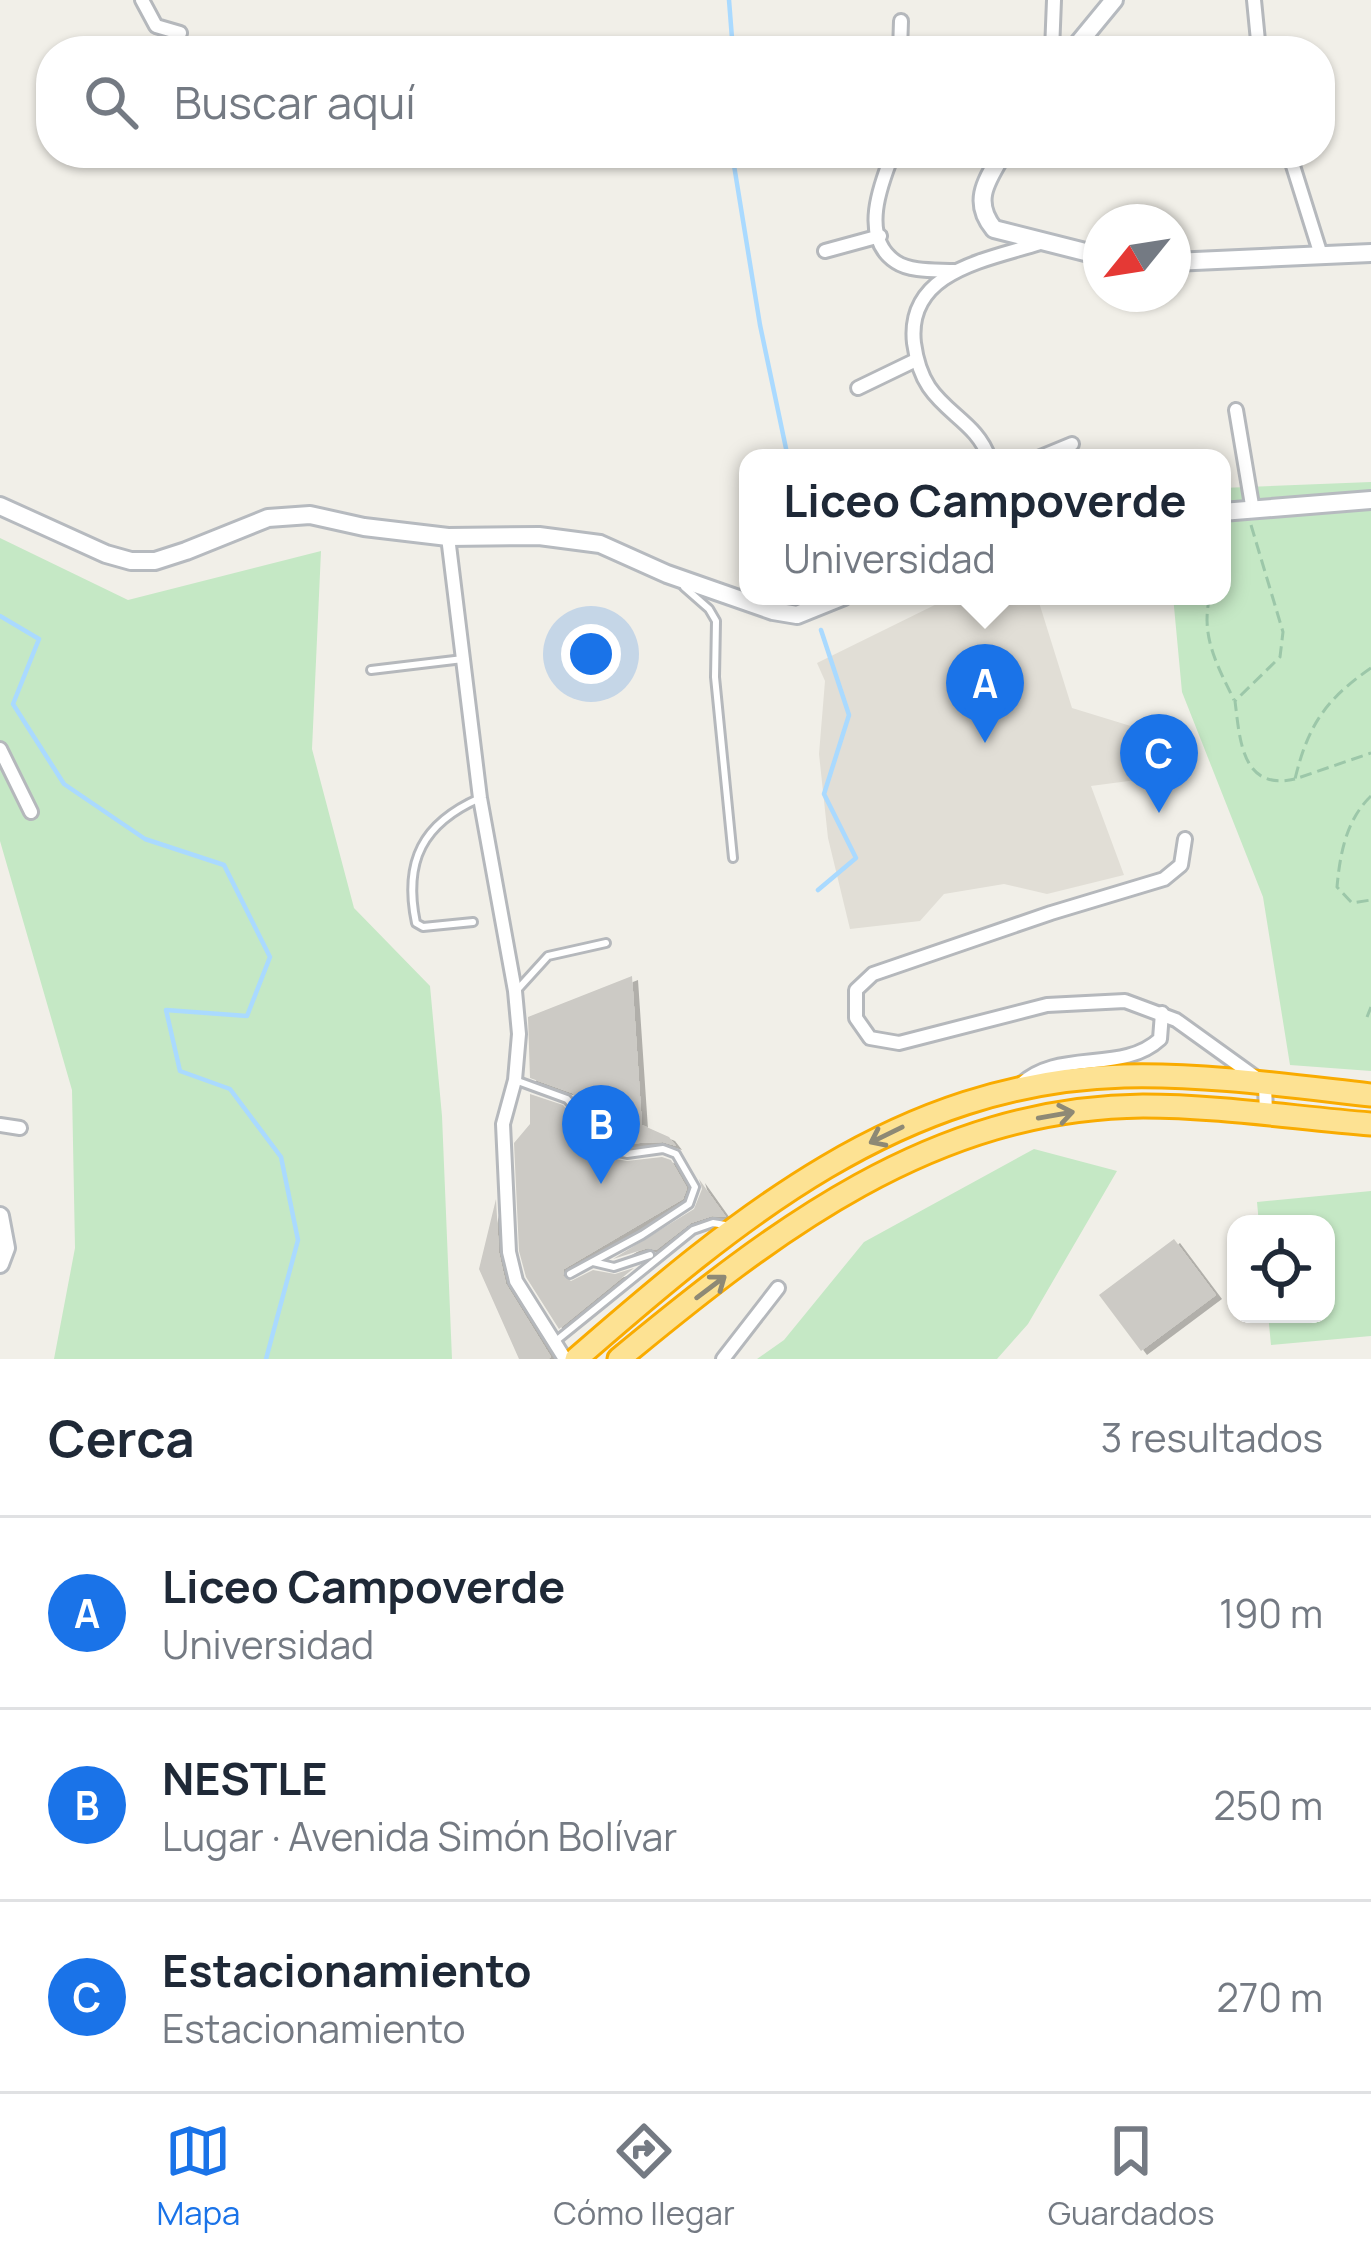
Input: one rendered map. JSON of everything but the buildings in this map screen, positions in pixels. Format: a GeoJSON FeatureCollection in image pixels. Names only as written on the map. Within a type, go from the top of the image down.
{"type":"FeatureCollection","features":[{"type":"Feature","properties":{"kind":"highway"},"geometry":{"type":"LineString","coordinates":[[576,1359],[886,1133],[945,1109],[1018,1088],[1127,1076],[1371,1094]]}},
{"type":"Feature","properties":{"kind":"highway"},"geometry":{"type":"LineString","coordinates":[[619,1359],[743,1239],[911,1157],[1009,1123],[1144,1106],[1371,1124]]}},
{"type":"Feature","properties":{"kind":"street"},"geometry":{"type":"LineString","coordinates":[[142,0],[155,26],[180,33]]}},
{"type":"Feature","properties":{"kind":"street"},"geometry":{"type":"LineString","coordinates":[[1053,36],[1054,0]]}},
{"type":"Feature","properties":{"kind":"street"},"geometry":{"type":"LineString","coordinates":[[1084,36],[1114,0]]}},
{"type":"Feature","properties":{"kind":"street"},"geometry":{"type":"LineString","coordinates":[[1254,0],[1258,36]]}},
{"type":"Feature","properties":{"kind":"street"},"geometry":{"type":"LineString","coordinates":[[1261,36],[1265,0]]}},
{"type":"Feature","properties":{"kind":"street"},"geometry":{"type":"LineString","coordinates":[[900,36],[901,21]]}},
{"type":"Feature","properties":{"kind":"street"},"geometry":{"type":"LineString","coordinates":[[887,168],[875,196],[885,251],[897,263],[955,271]]}},
{"type":"Feature","properties":{"kind":"street"},"geometry":{"type":"LineString","coordinates":[[995,168],[982,193],[986,219],[994,229],[1083,252]]}},
{"type":"Feature","properties":{"kind":"street"},"geometry":{"type":"LineString","coordinates":[[1293,168],[1320,252]]}},
{"type":"Feature","properties":{"kind":"street"},"geometry":{"type":"LineString","coordinates":[[825,251],[880,236]]}},
{"type":"Feature","properties":{"kind":"street"},"geometry":{"type":"LineString","coordinates":[[986,449],[983,440],[929,387],[916,360],[916,306],[955,271],[1040,243]]}},
{"type":"Feature","properties":{"kind":"street"},"geometry":{"type":"LineString","coordinates":[[1191,261],[1371,253]]}},
{"type":"Feature","properties":{"kind":"street"},"geometry":{"type":"LineString","coordinates":[[858,388],[916,360]]}},
{"type":"Feature","properties":{"kind":"street"},"geometry":{"type":"LineString","coordinates":[[1236,410],[1250,512]]}},
{"type":"Feature","properties":{"kind":"street"},"geometry":{"type":"LineString","coordinates":[[1060,449],[1072,444]]}},
{"type":"Feature","properties":{"kind":"street"},"geometry":{"type":"LineString","coordinates":[[1231,512],[1371,500]]}},
{"type":"Feature","properties":{"kind":"street"},"geometry":{"type":"LineString","coordinates":[[0,506],[131,561],[154,561],[186,551],[268,518],[310,515],[448,538],[539,536],[600,544],[739,598]]}},
{"type":"Feature","properties":{"kind":"street"},"geometry":{"type":"LineString","coordinates":[[448,538],[480,798],[519,1034],[515,1080],[502,1124],[509,1252],[516,1281],[565,1359]]}},
{"type":"Feature","properties":{"kind":"street"},"geometry":{"type":"LineString","coordinates":[[758,605],[797,615],[822,605]]}},
{"type":"Feature","properties":{"kind":"street"},"geometry":{"type":"LineString","coordinates":[[0,749],[31,812]]}},
{"type":"Feature","properties":{"kind":"street"},"geometry":{"type":"LineString","coordinates":[[1185,839],[1181,865],[1164,879],[873,974],[856,990],[856,1018],[870,1038],[885,1043],[1065,1003],[1125,1000],[1162,1012],[1265,1084],[1266,1115]]}},
{"type":"Feature","properties":{"kind":"street"},"geometry":{"type":"LineString","coordinates":[[1018,1088],[1037,1070],[1149,1049],[1160,1039],[1162,1012]]}},
{"type":"Feature","properties":{"kind":"street"},"geometry":{"type":"LineString","coordinates":[[0,1125],[20,1128]]}},
{"type":"Feature","properties":{"kind":"street"},"geometry":{"type":"LineString","coordinates":[[0,1216],[6,1248],[0,1264]]}},
{"type":"Feature","properties":{"kind":"street"},"geometry":{"type":"LineString","coordinates":[[723,1359],[778,1288]]}},
{"type":"Feature","properties":{"kind":"lane"},"geometry":{"type":"LineString","coordinates":[[667,574],[716,620],[715,677],[733,858]]}},
{"type":"Feature","properties":{"kind":"lane"},"geometry":{"type":"LineString","coordinates":[[371,670],[463,659]]}},
{"type":"Feature","properties":{"kind":"lane"},"geometry":{"type":"LineString","coordinates":[[473,922],[423,927],[416,922],[411,897],[413,872],[428,833],[451,811],[480,798]]}},
{"type":"Feature","properties":{"kind":"lane"},"geometry":{"type":"LineString","coordinates":[[515,991],[548,956],[606,944]]}},
{"type":"Feature","properties":{"kind":"lane"},"geometry":{"type":"LineString","coordinates":[[515,1080],[567,1099],[613,1150],[627,1154],[663,1149],[676,1154],[695,1187],[689,1204],[570,1274]]}},
{"type":"Feature","properties":{"kind":"lane"},"geometry":{"type":"LineString","coordinates":[[554,1342],[651,1258],[704,1224],[743,1239]]}},
{"type":"Feature","properties":{"kind":"lane"},"geometry":{"type":"LineString","coordinates":[[642,1235],[651,1258]]}},
{"type":"Feature","properties":{"kind":"lane"},"geometry":{"type":"LineString","coordinates":[[593,1262],[614,1267],[651,1258]]}},
{"type":"Feature","properties":{"kind":"path"},"geometry":{"type":"LineString","coordinates":[[1235,701],[1280,657],[1283,632],[1250,512]]}},
{"type":"Feature","properties":{"kind":"path"},"geometry":{"type":"LineString","coordinates":[[1208,605],[1211,653],[1235,701],[1241,745],[1255,773],[1276,783],[1371,753]]}},
{"type":"Feature","properties":{"kind":"path"},"geometry":{"type":"LineString","coordinates":[[1295,778],[1315,720],[1345,686],[1371,668]]}},
{"type":"Feature","properties":{"kind":"path"},"geometry":{"type":"LineString","coordinates":[[1371,796],[1359,808],[1340,854],[1337,887],[1352,903],[1371,900]]}},
{"type":"Feature","properties":{"kind":"path"},"geometry":{"type":"LineString","coordinates":[[1367,1017],[1371,1007]]}},
{"type":"Feature","properties":{"kind":"shaded area"},"geometry":{"type":"Polygon","coordinates":[[[935,605],[1040,605],[1072,708],[1147,731],[1159,777],[1091,786],[1124,875],[1047,894],[1004,884],[944,894],[920,921],[850,929],[828,838],[819,754],[825,681],[817,663],[935,605]]]}},
{"type":"Feature","properties":{"kind":"green space"},"geometry":{"type":"Polygon","coordinates":[[[1371,482],[1371,1071],[1290,1065],[1263,897],[1182,692],[1174,605],[1231,605],[1231,488],[1371,482]]]}},
{"type":"Feature","properties":{"kind":"green space"},"geometry":{"type":"Polygon","coordinates":[[[0,538],[128,600],[321,551],[312,749],[354,908],[430,986],[442,1116],[452,1359],[54,1359],[75,1248],[72,1090],[0,841],[0,538]]]}},
{"type":"Feature","properties":{"kind":"green space"},"geometry":{"type":"Polygon","coordinates":[[[1034,1149],[1117,1171],[1028,1324],[997,1359],[757,1359],[784,1340],[864,1242],[1034,1149]]]}},
{"type":"Feature","properties":{"kind":"green space"},"geometry":{"type":"Polygon","coordinates":[[[1371,1191],[1371,1336],[1271,1345],[1269,1323],[1335,1323],[1335,1215],[1258,1215],[1257,1202],[1371,1191]]]}},
{"type":"Feature","properties":{"kind":"waterway"},"geometry":{"type":"LineString","coordinates":[[729,0],[732,36]]}},
{"type":"Feature","properties":{"kind":"waterway"},"geometry":{"type":"LineString","coordinates":[[734,168],[786,449]]}},
{"type":"Feature","properties":{"kind":"waterway"},"geometry":{"type":"LineString","coordinates":[[0,616],[39,639],[13,704],[64,784],[145,839],[224,865],[270,957],[247,1016],[166,1010],[180,1071],[230,1089],[281,1157],[298,1240],[266,1359]]}},
{"type":"Feature","properties":{"kind":"waterway"},"geometry":{"type":"LineString","coordinates":[[818,890],[856,858],[824,794],[849,715],[821,630]]}},
{"type":"Feature","properties":{"kind":"place","name":"Liceo Campoverde"},"geometry":{"type":"Point","coordinates":[985,743]}},
{"type":"Feature","properties":{"kind":"place","name":"Estacionamiento"},"geometry":{"type":"Point","coordinates":[1159,813]}},
{"type":"Feature","properties":{"kind":"place","name":"NESTLE"},"geometry":{"type":"Point","coordinates":[601,1184]}}]}
